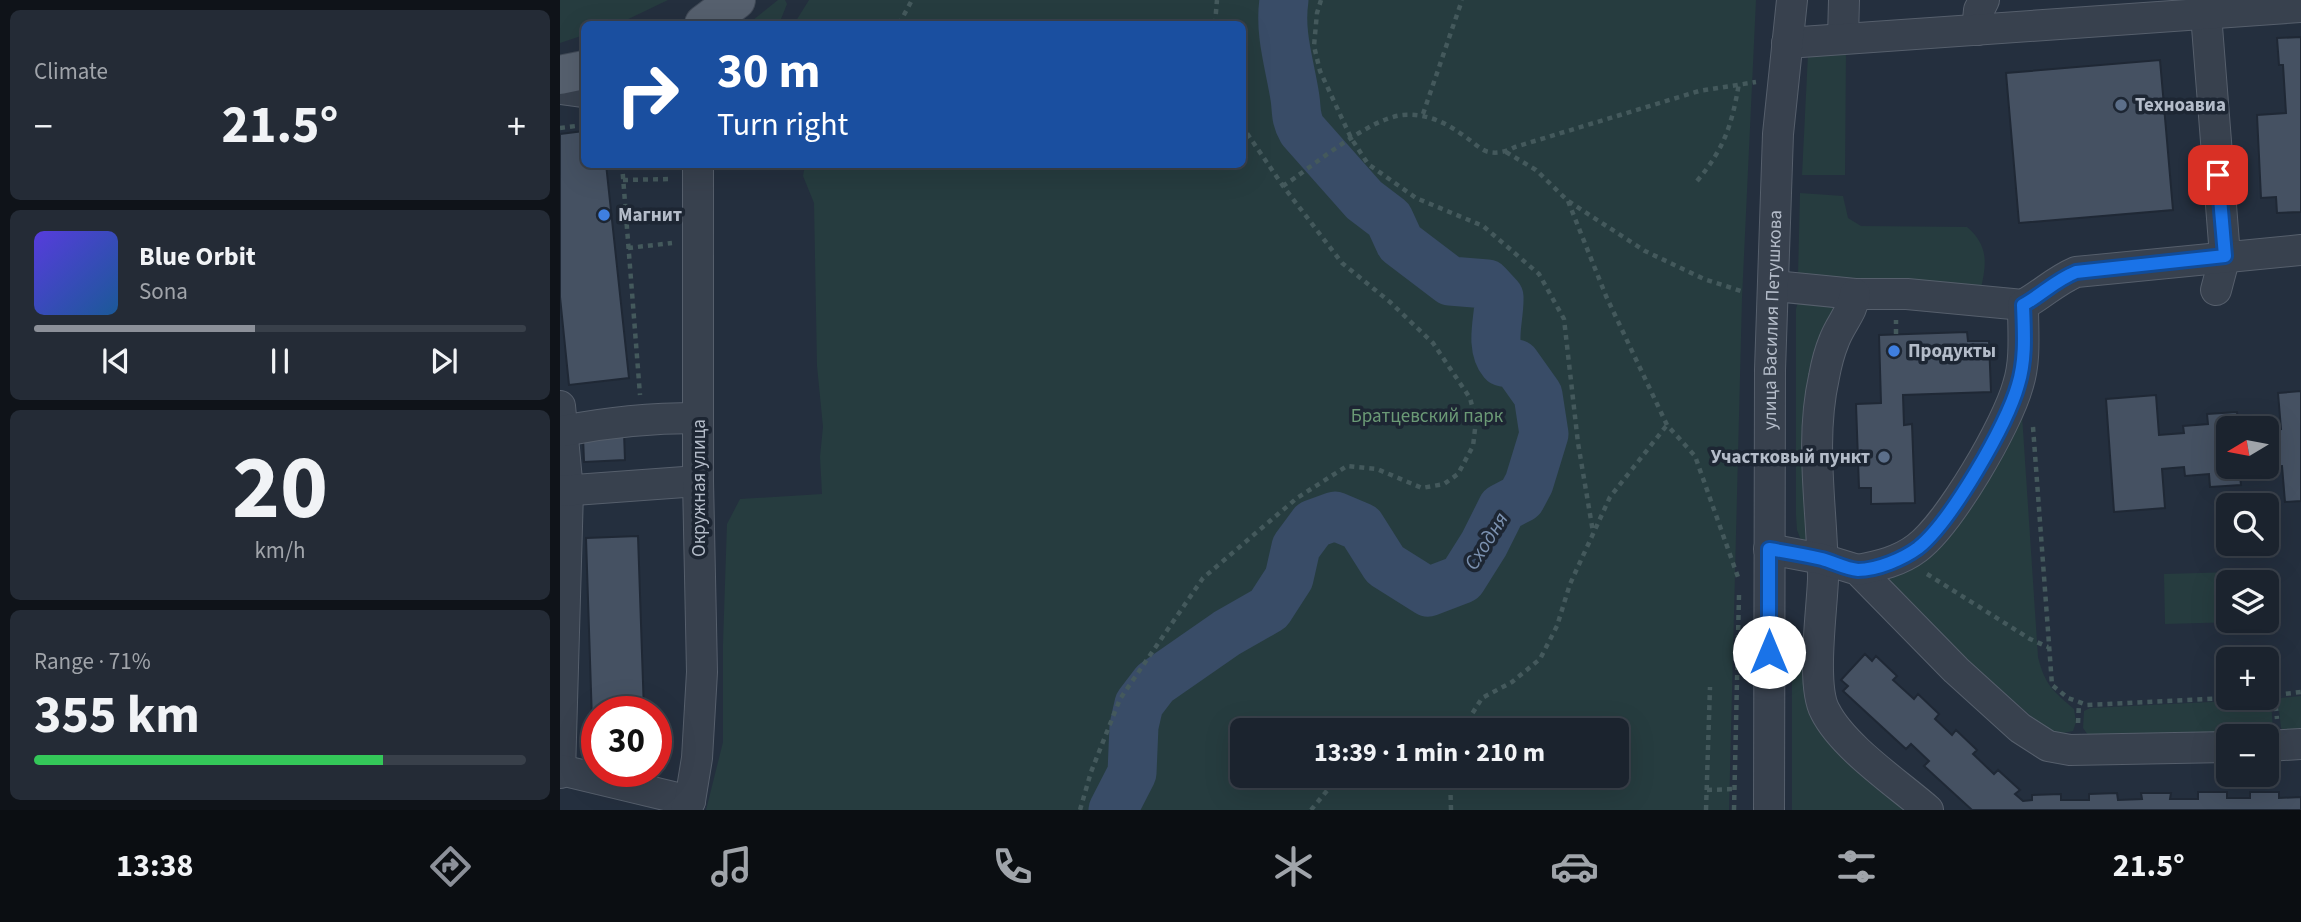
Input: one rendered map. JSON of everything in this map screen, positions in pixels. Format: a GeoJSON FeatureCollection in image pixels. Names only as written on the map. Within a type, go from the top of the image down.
{"type":"FeatureCollection","features":[{"type":"Feature","properties":{"kind":"main road"},"geometry":{"type":"LineString","coordinates":[[708,21],[736,0]]}},
{"type":"Feature","properties":{"kind":"main road"},"geometry":{"type":"LineString","coordinates":[[560,75],[581,71]]}},
{"type":"Feature","properties":{"kind":"street","name":"улица Василия Петушкова"},"geometry":{"type":"LineString","coordinates":[[1769,810],[1770,370],[1761,290],[1792,0]]}},
{"type":"Feature","properties":{"kind":"street"},"geometry":{"type":"LineString","coordinates":[[1843,38],[1844,0]]}},
{"type":"Feature","properties":{"kind":"street"},"geometry":{"type":"LineString","coordinates":[[1977,30],[1979,10],[1984,0]]}},
{"type":"Feature","properties":{"kind":"street"},"geometry":{"type":"LineString","coordinates":[[1787,43],[2301,7]]}},
{"type":"Feature","properties":{"kind":"street"},"geometry":{"type":"LineString","coordinates":[[2206,14],[2225,256],[2216,290]]}},
{"type":"Feature","properties":{"kind":"street"},"geometry":{"type":"LineString","coordinates":[[560,89],[581,92]]}},
{"type":"Feature","properties":{"kind":"street","name":"Окружная улица"},"geometry":{"type":"LineString","coordinates":[[685,172],[698,418],[701,684],[697,758],[688,805]]}},
{"type":"Feature","properties":{"kind":"street"},"geometry":{"type":"LineString","coordinates":[[1761,290],[1907,294],[2023,305],[2040,296],[2056,280],[2076,272],[2301,250]]}},
{"type":"Feature","properties":{"kind":"street"},"geometry":{"type":"LineString","coordinates":[[1855,293],[1854,305],[1833,343],[1823,380],[1817,497],[1822,559],[1818,691],[1823,709],[1835,729],[1928,810]]}},
{"type":"Feature","properties":{"kind":"street"},"geometry":{"type":"LineString","coordinates":[[1857,570],[1883,565],[1905,556],[1926,540],[1949,512],[1989,447],[2018,386],[2023,365],[2023,305]]}},
{"type":"Feature","properties":{"kind":"street"},"geometry":{"type":"LineString","coordinates":[[688,805],[560,771],[564,491],[561,419],[606,423],[698,418]]}},
{"type":"Feature","properties":{"kind":"street"},"geometry":{"type":"LineString","coordinates":[[564,491],[698,481]]}},
{"type":"Feature","properties":{"kind":"street"},"geometry":{"type":"LineString","coordinates":[[1769,549],[1822,559],[1857,570],[1956,670],[2020,728],[2048,746],[2070,750],[2216,747]]}},
{"type":"Feature","properties":{"kind":"street"},"geometry":{"type":"LineString","coordinates":[[2279,745],[2301,744]]}},
{"type":"Feature","properties":{"kind":"path"},"geometry":{"type":"LineString","coordinates":[[901,21],[912,0]]}},
{"type":"Feature","properties":{"kind":"path"},"geometry":{"type":"LineString","coordinates":[[1215,21],[1217,0]]}},
{"type":"Feature","properties":{"kind":"path"},"geometry":{"type":"LineString","coordinates":[[1321,0],[1314,46],[1320,71],[1352,138],[1368,164],[1416,198],[1483,226],[1539,274],[1564,319],[1578,443],[1592,531]]}},
{"type":"Feature","properties":{"kind":"path"},"geometry":{"type":"LineString","coordinates":[[1423,114],[1462,0]]}},
{"type":"Feature","properties":{"kind":"path"},"geometry":{"type":"LineString","coordinates":[[1283,186],[1352,138],[1389,118],[1401,115],[1423,114],[1446,124],[1488,152],[1506,152],[1699,91],[1756,82]]}},
{"type":"Feature","properties":{"kind":"path"},"geometry":{"type":"LineString","coordinates":[[1697,181],[1716,158],[1721,147],[1734,116],[1739,83]]}},
{"type":"Feature","properties":{"kind":"path"},"geometry":{"type":"LineString","coordinates":[[560,128],[581,125]]}},
{"type":"Feature","properties":{"kind":"path"},"geometry":{"type":"LineString","coordinates":[[1080,810],[1091,772],[1120,699],[1203,578],[1297,498],[1348,466],[1377,469],[1422,488],[1444,484],[1458,474],[1473,446],[1476,421],[1470,398],[1433,343],[1390,302],[1342,263],[1283,186],[1246,132]]}},
{"type":"Feature","properties":{"kind":"path"},"geometry":{"type":"LineString","coordinates":[[1506,152],[1536,170],[1568,201],[1645,251],[1704,279],[1761,290]]}},
{"type":"Feature","properties":{"kind":"path"},"geometry":{"type":"LineString","coordinates":[[622,168],[640,395],[645,419]]}},
{"type":"Feature","properties":{"kind":"path"},"geometry":{"type":"LineString","coordinates":[[623,180],[685,172]]}},
{"type":"Feature","properties":{"kind":"path"},"geometry":{"type":"LineString","coordinates":[[1568,201],[1606,296],[1667,425],[1695,456],[1739,580]]}},
{"type":"Feature","properties":{"kind":"path"},"geometry":{"type":"LineString","coordinates":[[628,248],[673,243]]}},
{"type":"Feature","properties":{"kind":"path"},"geometry":{"type":"LineString","coordinates":[[2034,419],[2052,685],[2079,703],[2087,705],[2216,699]]}},
{"type":"Feature","properties":{"kind":"path"},"geometry":{"type":"LineString","coordinates":[[1470,718],[1482,698],[1512,682],[1540,659],[1557,626],[1570,584],[1592,531],[1610,497],[1667,425]]}},
{"type":"Feature","properties":{"kind":"path"},"geometry":{"type":"LineString","coordinates":[[1905,556],[1967,600],[2048,648]]}},
{"type":"Feature","properties":{"kind":"path"},"geometry":{"type":"LineString","coordinates":[[1706,810],[1710,687]]}},
{"type":"Feature","properties":{"kind":"path"},"geometry":{"type":"LineString","coordinates":[[2279,695],[2301,692]]}},
{"type":"Feature","properties":{"kind":"path"},"geometry":{"type":"LineString","coordinates":[[1311,810],[1329,788]]}},
{"type":"Feature","properties":{"kind":"path"},"geometry":{"type":"LineString","coordinates":[[1450,788],[1451,810]]}},
{"type":"Feature","properties":{"kind":"path"},"geometry":{"type":"LineString","coordinates":[[1707,790],[1734,789]]}},
{"type":"Feature","properties":{"kind":"green space"},"geometry":{"type":"Polygon","coordinates":[[[560,0],[668,0],[624,21],[581,21],[581,36],[560,43],[560,0]]]}},
{"type":"Feature","properties":{"kind":"green space"},"geometry":{"type":"Polygon","coordinates":[[[778,0],[785,0],[787,4],[780,21],[752,21],[778,0]]]}},
{"type":"Feature","properties":{"kind":"green space","name":"Братцевский парк"},"geometry":{"type":"Polygon","coordinates":[[[809,0],[1756,0],[1742,298],[1729,810],[706,810],[723,742],[727,524],[740,499],[822,494],[820,457],[823,427],[817,366],[814,203],[803,176],[804,168],[1246,168],[1246,21],[796,21],[809,0]]]}},
{"type":"Feature","properties":{"kind":"green space"},"geometry":{"type":"Polygon","coordinates":[[[1846,50],[1845,175],[1802,175],[1808,54],[1846,50]]]}},
{"type":"Feature","properties":{"kind":"green space"},"geometry":{"type":"Polygon","coordinates":[[[1800,193],[1843,196],[1848,218],[1861,226],[1967,227],[1979,240],[1984,255],[1981,288],[1798,276],[1800,193]]]}},
{"type":"Feature","properties":{"kind":"green space"},"geometry":{"type":"Polygon","coordinates":[[[1798,302],[1834,303],[1836,315],[1808,541],[1801,540],[1796,515],[1798,302]]]}},
{"type":"Feature","properties":{"kind":"green space"},"geometry":{"type":"Polygon","coordinates":[[[2022,415],[2038,657],[2051,687],[2074,709],[2076,722],[2073,731],[2059,734],[2040,724],[1882,586],[1905,566],[2022,415]]]}},
{"type":"Feature","properties":{"kind":"green space"},"geometry":{"type":"Polygon","coordinates":[[[2216,573],[2216,623],[2165,624],[2164,574],[2216,573]]]}},
{"type":"Feature","properties":{"kind":"green space"},"geometry":{"type":"Polygon","coordinates":[[[1802,650],[1807,654],[1811,692],[1916,810],[1792,810],[1792,661],[1796,653],[1802,650]]]}},
{"type":"Feature","properties":{"kind":"green space"},"geometry":{"type":"Polygon","coordinates":[[[2301,696],[2301,729],[2284,731],[2281,728],[2280,698],[2301,696]]]}},
{"type":"Feature","properties":{"kind":"green space"},"geometry":{"type":"Polygon","coordinates":[[[2216,702],[2216,710],[2272,710],[2273,724],[2216,724],[2216,736],[2088,735],[2083,728],[2084,711],[2090,708],[2216,702]]]}},
{"type":"Feature","properties":{"kind":"building"},"geometry":{"type":"Polygon","coordinates":[[[2301,37],[2301,212],[2277,213],[2276,197],[2261,198],[2257,115],[2286,113],[2283,65],[2279,65],[2277,38],[2301,37]]]}},
{"type":"Feature","properties":{"kind":"building"},"geometry":{"type":"Polygon","coordinates":[[[2160,60],[2173,210],[2019,223],[2006,73],[2160,60]]]}},
{"type":"Feature","properties":{"kind":"building"},"geometry":{"type":"Polygon","coordinates":[[[581,131],[581,168],[606,168],[629,378],[569,385],[560,297],[560,134],[581,131]]]}},
{"type":"Feature","properties":{"kind":"building"},"geometry":{"type":"Polygon","coordinates":[[[1967,332],[1968,341],[1989,341],[1991,392],[1903,395],[1904,425],[1912,424],[1915,503],[1871,504],[1871,488],[1859,488],[1856,404],[1881,403],[1879,335],[1967,332]]]}},
{"type":"Feature","properties":{"kind":"building"},"geometry":{"type":"Polygon","coordinates":[[[2301,391],[2301,501],[2285,502],[2282,466],[2279,466],[2281,429],[2278,393],[2301,391]]]}},
{"type":"Feature","properties":{"kind":"building"},"geometry":{"type":"Polygon","coordinates":[[[2156,395],[2159,435],[2184,433],[2183,426],[2208,424],[2207,414],[2237,412],[2237,416],[2216,416],[2216,480],[2240,480],[2241,485],[2210,487],[2209,474],[2185,476],[2184,467],[2162,469],[2165,508],[2114,512],[2106,399],[2156,395]]]}},
{"type":"Feature","properties":{"kind":"building"},"geometry":{"type":"Polygon","coordinates":[[[624,433],[625,460],[584,462],[583,436],[624,433]]]}},
{"type":"Feature","properties":{"kind":"building"},"geometry":{"type":"Polygon","coordinates":[[[638,536],[643,696],[591,696],[586,538],[638,536]]]}},
{"type":"Feature","properties":{"kind":"building"},"geometry":{"type":"Polygon","coordinates":[[[1865,654],[1872,661],[1876,656],[1897,676],[1893,680],[1914,699],[1918,694],[1939,714],[1935,719],[1952,735],[1956,730],[1977,750],[1973,754],[1994,774],[1998,770],[2020,790],[2015,794],[2023,801],[2032,800],[2032,795],[2061,794],[2061,800],[2089,800],[2089,794],[2117,793],[2118,800],[2142,799],[2141,793],[2171,793],[2170,799],[2198,799],[2198,792],[2227,792],[2227,798],[2250,798],[2250,792],[2279,792],[2279,798],[2301,797],[2301,810],[1972,810],[1924,766],[1929,761],[1911,744],[1906,749],[1843,691],[1848,686],[1841,680],[1865,654]]]}},
{"type":"Feature","properties":{"kind":"waterway","name":"Сходня"},"geometry":{"type":"LineString","coordinates":[[1113,810],[1132,773],[1134,726],[1139,704],[1155,683],[1227,633],[1269,609],[1289,578],[1296,547],[1313,524],[1335,516],[1361,527],[1385,565],[1428,592],[1462,579],[1502,508],[1521,498],[1529,483],[1544,434],[1538,395],[1516,364],[1503,362],[1499,355],[1496,339],[1499,297],[1487,284],[1450,281],[1400,243],[1389,219],[1364,200],[1302,130],[1297,118],[1284,37],[1284,0]]}},
{"type":"Feature","properties":{"kind":"place","name":"Техноавиа"},"geometry":{"type":"Point","coordinates":[2121,105]}},
{"type":"Feature","properties":{"kind":"place","name":"Магнит"},"geometry":{"type":"Point","coordinates":[604,215]}},
{"type":"Feature","properties":{"kind":"place","name":"Продукты"},"geometry":{"type":"Point","coordinates":[1894,351]}},
{"type":"Feature","properties":{"kind":"place","name":"Участковый пункт"},"geometry":{"type":"Point","coordinates":[1884,457]}},
{"type":"Feature","properties":{"kind":"route"},"geometry":{"type":"LineString","coordinates":[[1769,652],[1769,549],[1822,559],[1857,570],[1883,565],[1918,548],[1934,533],[1949,512],[2007,414],[2023,365],[2023,305],[2040,296],[2056,280],[2076,272],[2225,256],[2218,175]]}}]}
